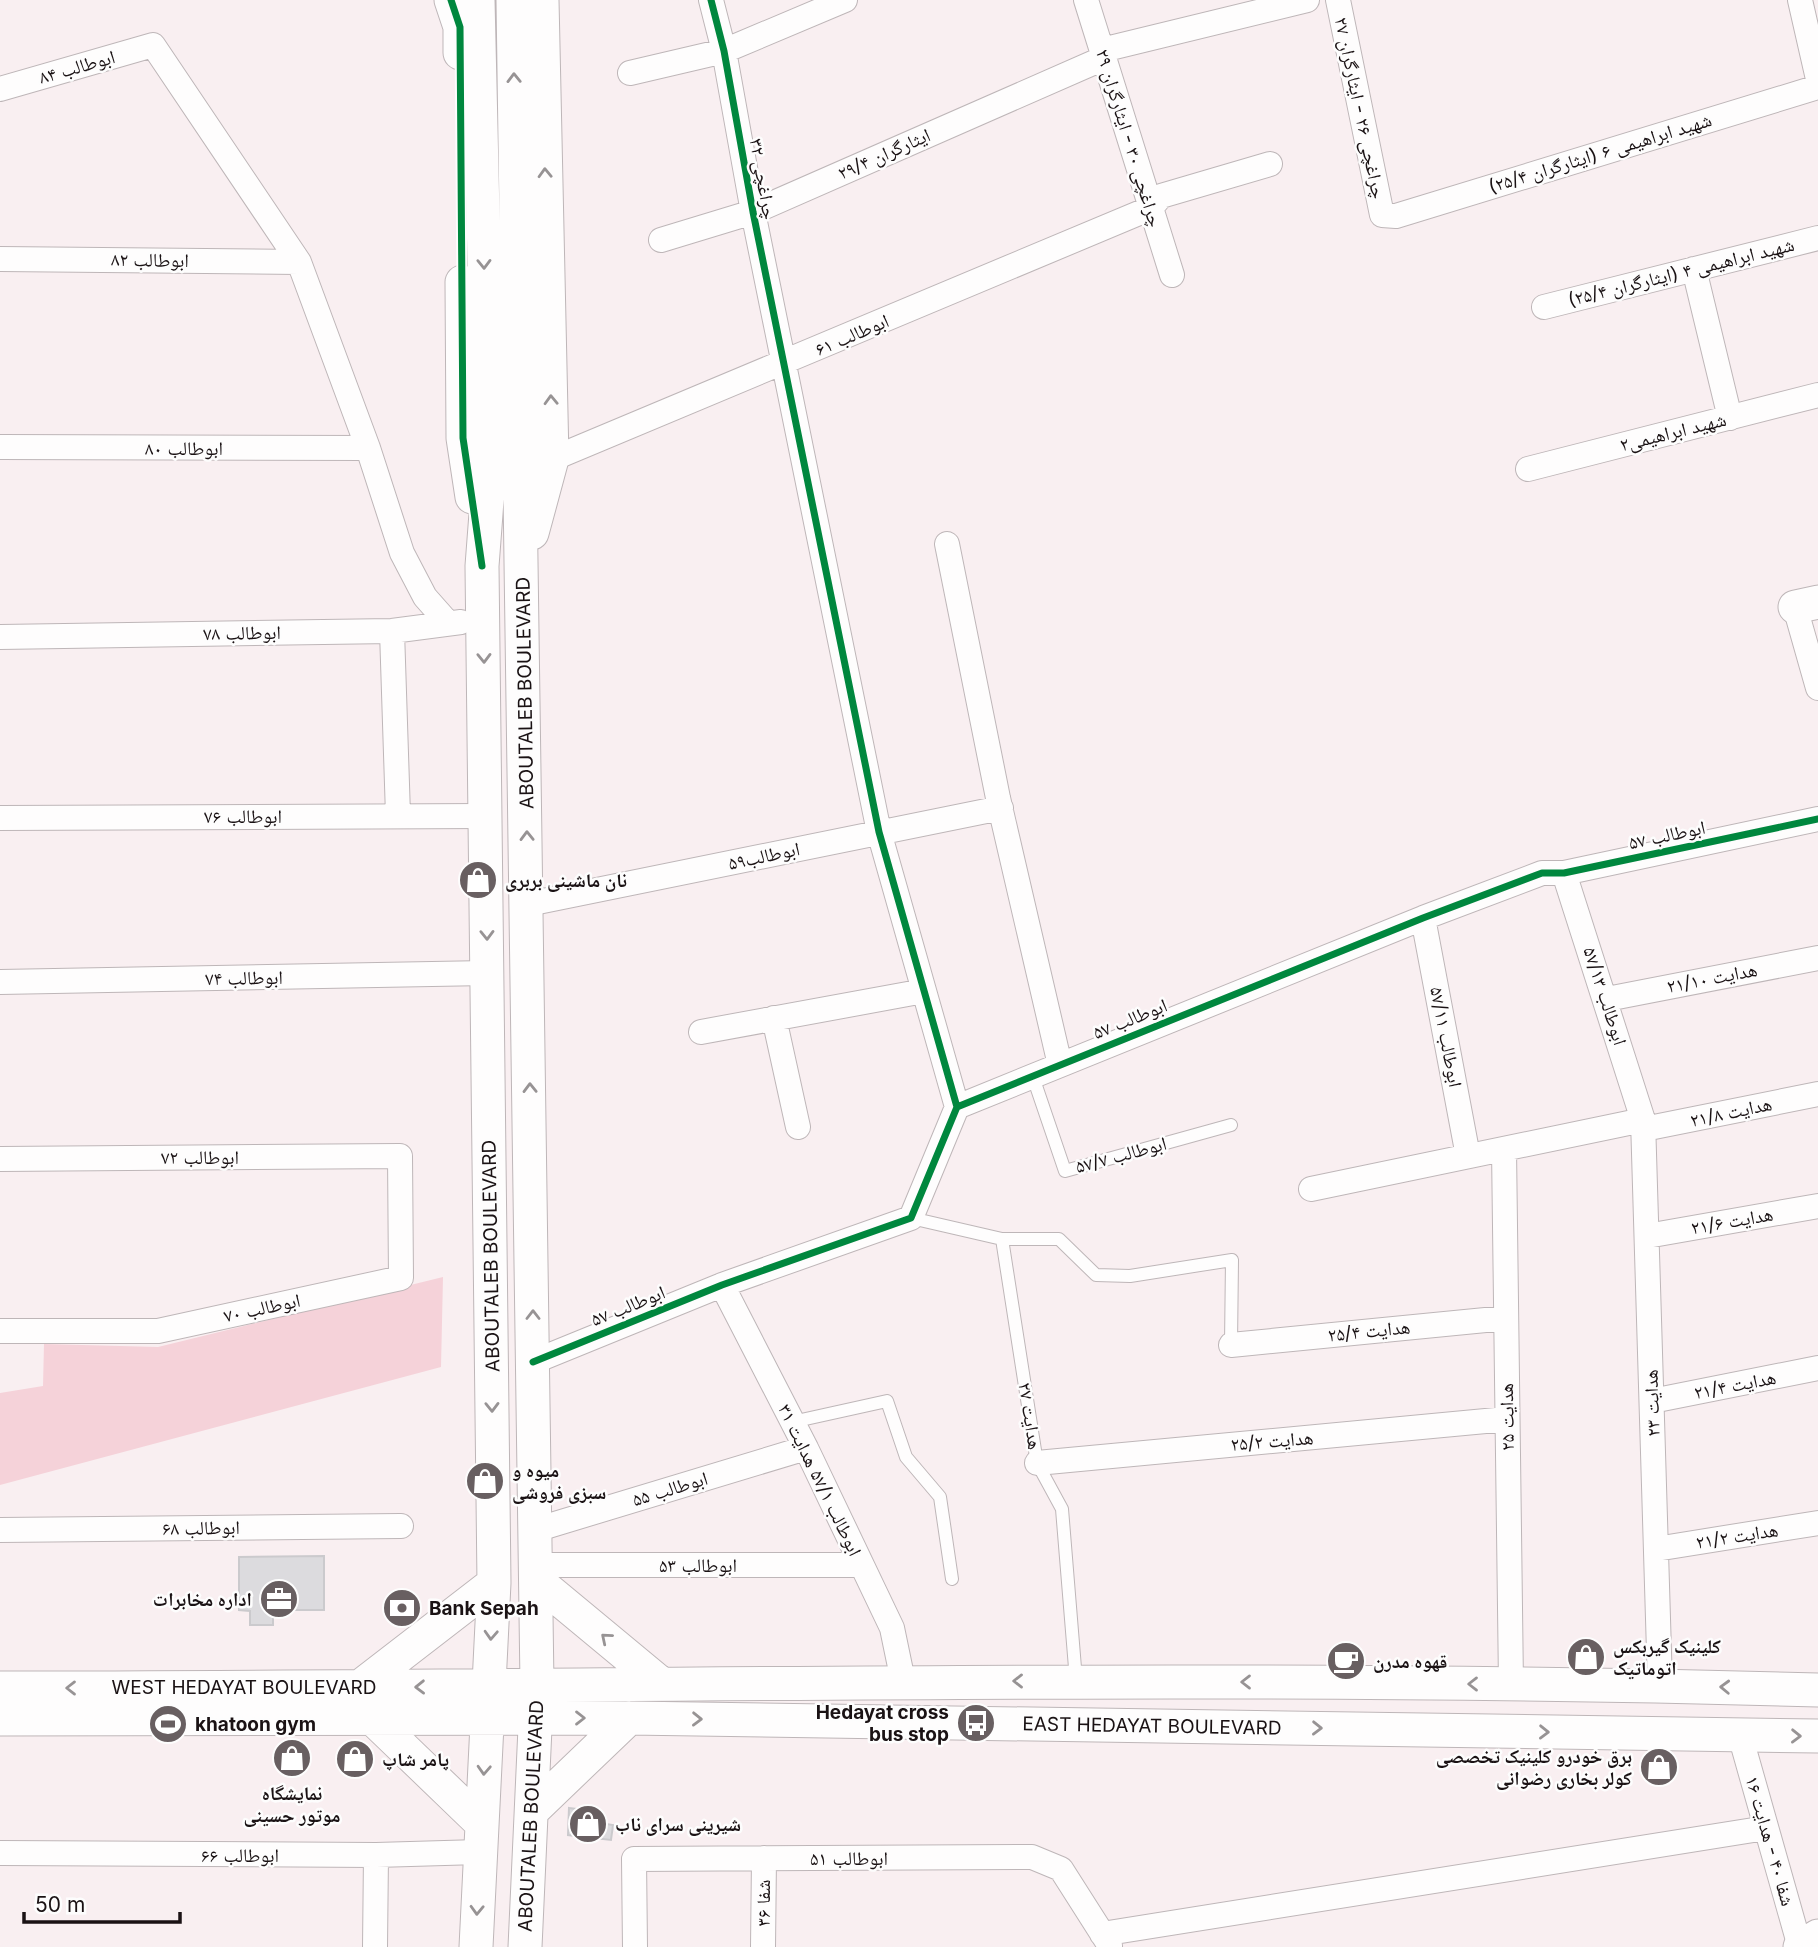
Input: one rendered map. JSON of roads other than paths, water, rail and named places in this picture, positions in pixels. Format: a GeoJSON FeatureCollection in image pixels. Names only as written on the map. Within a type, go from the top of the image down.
{"type":"FeatureCollection","features":[{"type":"Feature","properties":{"kind":"main road"},"geometry":{"type":"LineString","coordinates":[[452,0],[460,27],[463,438],[482,566]]}},
{"type":"Feature","properties":{"kind":"main road"},"geometry":{"type":"LineString","coordinates":[[478,0],[489,474],[482,566]]}},
{"type":"Feature","properties":{"kind":"main road","name":"ABOUTALEB BOULEVARD"},"geometry":{"type":"LineString","coordinates":[[513,0],[524,562],[537,1684],[525,1947]]}},
{"type":"Feature","properties":{"kind":"main road"},"geometry":{"type":"LineString","coordinates":[[524,562],[552,459],[542,0]]}},
{"type":"Feature","properties":{"kind":"main road","name":"ABOUTALEB BOULEVARD"},"geometry":{"type":"LineString","coordinates":[[476,1947],[494,1583],[482,566]]}},
{"type":"Feature","properties":{"kind":"main road"},"geometry":{"type":"LineString","coordinates":[[489,1193],[499,1205],[499,1252],[505,1263],[515,1267],[525,1261],[532,1246]]}},
{"type":"Feature","properties":{"kind":"main road"},"geometry":{"type":"LineString","coordinates":[[536,1572],[659,1682]]}},
{"type":"Feature","properties":{"kind":"main road"},"geometry":{"type":"LineString","coordinates":[[358,1688],[494,1583]]}},
{"type":"Feature","properties":{"kind":"main road"},"geometry":{"type":"LineString","coordinates":[[1082,1680],[1087,1725]]}},
{"type":"Feature","properties":{"kind":"main road"},"geometry":{"type":"LineString","coordinates":[[489,1685],[1082,1680],[1660,1685],[1818,1690]]}},
{"type":"Feature","properties":{"kind":"main road","name":"WEST HEDAYAT BOULEVARD"},"geometry":{"type":"LineString","coordinates":[[0,1688],[358,1688],[489,1685]]}},
{"type":"Feature","properties":{"kind":"main road"},"geometry":{"type":"LineString","coordinates":[[371,1717],[480,1838]]}},
{"type":"Feature","properties":{"kind":"main road","name":"WEST HEDAYAT BOULEVARD"},"geometry":{"type":"LineString","coordinates":[[0,1719],[487,1718]]}},
{"type":"Feature","properties":{"kind":"main road","name":"EAST HEDAYAT BOULEVARD"},"geometry":{"type":"LineString","coordinates":[[487,1718],[1818,1736]]}},
{"type":"Feature","properties":{"kind":"main road"},"geometry":{"type":"LineString","coordinates":[[533,1811],[629,1718]]}},
{"type":"Feature","properties":{"kind":"main road"},"geometry":{"type":"LineString","coordinates":[[1800,1947],[1818,1936]]}},
{"type":"Feature","properties":{"kind":"street","name":"چراغچی ۳۲"},"geometry":{"type":"LineString","coordinates":[[711,0],[724,51],[753,212],[879,832],[957,1107]]}},
{"type":"Feature","properties":{"kind":"street"},"geometry":{"type":"LineString","coordinates":[[630,73],[724,51],[845,0]]}},
{"type":"Feature","properties":{"kind":"street","name":"چراغچی ۳۰ - ایثارگران ۲۹"},"geometry":{"type":"LineString","coordinates":[[1086,0],[1172,275]]}},
{"type":"Feature","properties":{"kind":"street","name":"ایثارگران ۲۹/۴"},"geometry":{"type":"LineString","coordinates":[[661,240],[753,212],[1103,54],[1307,0]]}},
{"type":"Feature","properties":{"kind":"street","name":"چراغچی ۲۶ - ایثارگران ۲۷"},"geometry":{"type":"LineString","coordinates":[[1338,0],[1382,215]]}},
{"type":"Feature","properties":{"kind":"street"},"geometry":{"type":"LineString","coordinates":[[1800,0],[1818,79]]}},
{"type":"Feature","properties":{"kind":"street","name":"ابوطالب ۸۴"},"geometry":{"type":"LineString","coordinates":[[0,89],[153,45],[299,262]]}},
{"type":"Feature","properties":{"kind":"street","name":"شهید ابراهیمی ۶ (ایثارگران ۲۵/۴)"},"geometry":{"type":"LineString","coordinates":[[1382,215],[1396,216],[1818,87]]}},
{"type":"Feature","properties":{"kind":"street","name":"ابوطالب ۶۱"},"geometry":{"type":"LineString","coordinates":[[552,459],[785,364],[1151,208],[1161,196],[1270,164]]}},
{"type":"Feature","properties":{"kind":"street","name":"شهید ابراهیمی ۴ (ایثارگران ۲۵/۴)"},"geometry":{"type":"LineString","coordinates":[[1544,307],[1818,238]]}},
{"type":"Feature","properties":{"kind":"street","name":"ابوطالب ۸۲"},"geometry":{"type":"LineString","coordinates":[[0,259],[299,262]]}},
{"type":"Feature","properties":{"kind":"street"},"geometry":{"type":"LineString","coordinates":[[299,262],[368,448],[401,553],[425,597],[448,623]]}},
{"type":"Feature","properties":{"kind":"street"},"geometry":{"type":"LineString","coordinates":[[1693,269],[1730,418]]}},
{"type":"Feature","properties":{"kind":"street","name":"شهید ابراهیمی۲"},"geometry":{"type":"LineString","coordinates":[[1528,469],[1818,395]]}},
{"type":"Feature","properties":{"kind":"street","name":"ابوطالب ۸۰"},"geometry":{"type":"LineString","coordinates":[[0,447],[368,448]]}},
{"type":"Feature","properties":{"kind":"street"},"geometry":{"type":"LineString","coordinates":[[947,544],[1000,808],[1060,1065]]}},
{"type":"Feature","properties":{"kind":"street"},"geometry":{"type":"LineString","coordinates":[[1807,605],[1818,688]]}},
{"type":"Feature","properties":{"kind":"street","name":"ابوطالب ۷۸"},"geometry":{"type":"LineString","coordinates":[[0,637],[392,631],[483,621]]}},
{"type":"Feature","properties":{"kind":"street"},"geometry":{"type":"LineString","coordinates":[[392,631],[398,815]]}},
{"type":"Feature","properties":{"kind":"street","name":"ابوطالب۵۹"},"geometry":{"type":"LineString","coordinates":[[528,904],[1000,808]]}},
{"type":"Feature","properties":{"kind":"street","name":"ابوطالب ۷۶"},"geometry":{"type":"LineString","coordinates":[[0,818],[485,816]]}},
{"type":"Feature","properties":{"kind":"street","name":"ابوطالب ۵۷"},"geometry":{"type":"LineString","coordinates":[[957,1107],[1423,918],[1542,873],[1564,873],[1818,819]]}},
{"type":"Feature","properties":{"kind":"street","name":"ابوطالب ۵۷/۱۳"},"geometry":{"type":"LineString","coordinates":[[1564,873],[1607,999],[1644,1125]]}},
{"type":"Feature","properties":{"kind":"street","name":"ابوطالب ۵۷/۱۱"},"geometry":{"type":"LineString","coordinates":[[1423,918],[1468,1156]]}},
{"type":"Feature","properties":{"kind":"street","name":"هدایت ۲۱/۱۰"},"geometry":{"type":"LineString","coordinates":[[1607,999],[1818,958]]}},
{"type":"Feature","properties":{"kind":"street","name":"ابوطالب ۷۴"},"geometry":{"type":"LineString","coordinates":[[0,982],[487,973]]}},
{"type":"Feature","properties":{"kind":"street"},"geometry":{"type":"LineString","coordinates":[[701,1032],[924,991]]}},
{"type":"Feature","properties":{"kind":"street"},"geometry":{"type":"LineString","coordinates":[[774,1018],[798,1127]]}},
{"type":"Feature","properties":{"kind":"street","name":"هدایت ۲۱/۸"},"geometry":{"type":"LineString","coordinates":[[1311,1189],[1504,1149],[1818,1094]]}},
{"type":"Feature","properties":{"kind":"street"},"geometry":{"type":"LineString","coordinates":[[911,1218],[957,1107]]}},
{"type":"Feature","properties":{"kind":"street","name":"هدایت ۲۳"},"geometry":{"type":"LineString","coordinates":[[1644,1125],[1660,1685]]}},
{"type":"Feature","properties":{"kind":"street","name":"هدایت ۲۵"},"geometry":{"type":"LineString","coordinates":[[1504,1149],[1511,1684]]}},
{"type":"Feature","properties":{"kind":"street","name":"ابوطالب ۷۲"},"geometry":{"type":"LineString","coordinates":[[0,1158],[400,1156]]}},
{"type":"Feature","properties":{"kind":"street","name":"ابوطالب ۷۰"},"geometry":{"type":"LineString","coordinates":[[0,1331],[158,1331],[401,1278],[400,1156]]}},
{"type":"Feature","properties":{"kind":"street","name":"هدایت ۲۱/۶"},"geometry":{"type":"LineString","coordinates":[[1647,1236],[1818,1206]]}},
{"type":"Feature","properties":{"kind":"street","name":"ابوطالب ۵۷"},"geometry":{"type":"LineString","coordinates":[[533,1362],[722,1285],[911,1218]]}},
{"type":"Feature","properties":{"kind":"street","name":"ابوطالب ۵۷/۱ هدایت ۳۱"},"geometry":{"type":"LineString","coordinates":[[722,1285],[806,1448],[892,1628],[903,1681]]}},
{"type":"Feature","properties":{"kind":"street","name":"هدایت ۲۵/۴"},"geometry":{"type":"LineString","coordinates":[[1231,1345],[1506,1318]]}},
{"type":"Feature","properties":{"kind":"street","name":"هدایت ۲۱/۴"},"geometry":{"type":"LineString","coordinates":[[1652,1401],[1818,1368]]}},
{"type":"Feature","properties":{"kind":"street","name":"هدایت ۲۵/۲"},"geometry":{"type":"LineString","coordinates":[[1037,1463],[1507,1419]]}},
{"type":"Feature","properties":{"kind":"street","name":"ابوطالب ۵۵"},"geometry":{"type":"LineString","coordinates":[[535,1530],[806,1448]]}},
{"type":"Feature","properties":{"kind":"street","name":"هدایت ۲۱/۲"},"geometry":{"type":"LineString","coordinates":[[1656,1549],[1818,1523]]}},
{"type":"Feature","properties":{"kind":"street","name":"ابوطالب ۶۸"},"geometry":{"type":"LineString","coordinates":[[0,1530],[401,1526]]}},
{"type":"Feature","properties":{"kind":"street","name":"ابوطالب ۵۳"},"geometry":{"type":"LineString","coordinates":[[536,1572],[861,1565]]}},
{"type":"Feature","properties":{"kind":"street","name":"شفا ۴۰ - هدایت ۱۶"},"geometry":{"type":"LineString","coordinates":[[1740,1735],[1800,1947]]}},
{"type":"Feature","properties":{"kind":"street"},"geometry":{"type":"LineString","coordinates":[[1107,1940],[1766,1828]]}},
{"type":"Feature","properties":{"kind":"street","name":"ابوطالب ۶۶"},"geometry":{"type":"LineString","coordinates":[[0,1853],[376,1856],[480,1838]]}},
{"type":"Feature","properties":{"kind":"street"},"geometry":{"type":"LineString","coordinates":[[375,1947],[376,1856]]}},
{"type":"Feature","properties":{"kind":"street","name":"ابوطالب ۵۱"},"geometry":{"type":"LineString","coordinates":[[635,1947],[634,1859],[1032,1857],[1061,1869],[1107,1940]]}},
{"type":"Feature","properties":{"kind":"street","name":"شفا ۳۶"},"geometry":{"type":"LineString","coordinates":[[763,1947],[764,1858]]}},
{"type":"Feature","properties":{"kind":"lane","name":"ابوطالب ۵۷/۷"},"geometry":{"type":"LineString","coordinates":[[1033,1077],[1065,1171],[1231,1125]]}},
{"type":"Feature","properties":{"kind":"lane"},"geometry":{"type":"LineString","coordinates":[[911,1218],[1002,1240],[1059,1238],[1097,1275],[1130,1276],[1232,1260],[1231,1345]]}},
{"type":"Feature","properties":{"kind":"lane","name":"هدایت ۲۷"},"geometry":{"type":"LineString","coordinates":[[1002,1240],[1037,1463],[1062,1509],[1082,1680]]}},
{"type":"Feature","properties":{"kind":"lane"},"geometry":{"type":"LineString","coordinates":[[792,1422],[887,1401],[906,1457],[940,1497],[952,1579]]}},
{"type":"Feature","properties":{"kind":"place","name":"نان ماشینی بربری"},"geometry":{"type":"Point","coordinates":[478,880]}},
{"type":"Feature","properties":{"kind":"place","name":"میوه و سبزی فروشی"},"geometry":{"type":"Point","coordinates":[485,1481]}},
{"type":"Feature","properties":{"kind":"place","name":"اداره مخابرات"},"geometry":{"type":"Point","coordinates":[279,1599]}},
{"type":"Feature","properties":{"kind":"place","name":"Bank Sepah"},"geometry":{"type":"Point","coordinates":[402,1608]}},
{"type":"Feature","properties":{"kind":"place","name":"کلینیک گیربکس اتوماتیک"},"geometry":{"type":"Point","coordinates":[1586,1657]}},
{"type":"Feature","properties":{"kind":"place","name":"قهوه مدرن"},"geometry":{"type":"Point","coordinates":[1346,1661]}},
{"type":"Feature","properties":{"kind":"place","name":"Hedayat cross bus stop"},"geometry":{"type":"Point","coordinates":[976,1723]}},
{"type":"Feature","properties":{"kind":"place","name":"khatoon gym"},"geometry":{"type":"Point","coordinates":[168,1724]}},
{"type":"Feature","properties":{"kind":"place","name":"نمایشگاه موتور حسینی"},"geometry":{"type":"Point","coordinates":[292,1758]}},
{"type":"Feature","properties":{"kind":"place","name":"پامر شاپ"},"geometry":{"type":"Point","coordinates":[355,1759]}},
{"type":"Feature","properties":{"kind":"place","name":"برق خودرو کلینیک تخصصی کولر بخاری رضوانی"},"geometry":{"type":"Point","coordinates":[1659,1767]}},
{"type":"Feature","properties":{"kind":"place","name":"شیرینی سرای ناب"},"geometry":{"type":"Point","coordinates":[588,1824]}}]}
